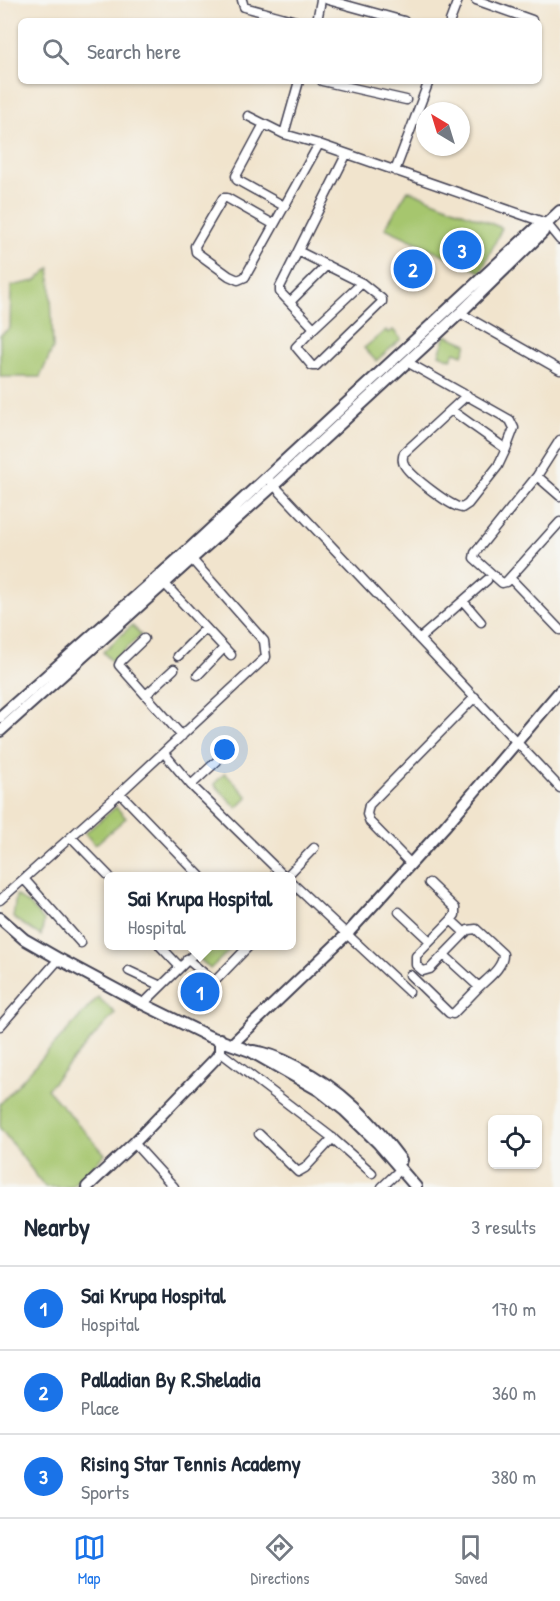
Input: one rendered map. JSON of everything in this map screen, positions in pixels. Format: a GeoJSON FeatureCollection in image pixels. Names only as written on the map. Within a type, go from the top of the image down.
{"type":"FeatureCollection","features":[{"type":"Feature","properties":{"kind":"street"},"geometry":{"type":"LineString","coordinates":[[242,0],[244,8],[284,18]]}},
{"type":"Feature","properties":{"kind":"street"},"geometry":{"type":"LineString","coordinates":[[318,18],[321,0]]}},
{"type":"Feature","properties":{"kind":"street"},"geometry":{"type":"LineString","coordinates":[[328,0],[393,18]]}},
{"type":"Feature","properties":{"kind":"street"},"geometry":{"type":"LineString","coordinates":[[451,18],[458,0]]}},
{"type":"Feature","properties":{"kind":"street"},"geometry":{"type":"LineString","coordinates":[[476,0],[526,18]]}},
{"type":"Feature","properties":{"kind":"street"},"geometry":{"type":"LineString","coordinates":[[284,134],[298,84]]}},
{"type":"Feature","properties":{"kind":"street"},"geometry":{"type":"LineString","coordinates":[[335,84],[406,100]]}},
{"type":"Feature","properties":{"kind":"street"},"geometry":{"type":"LineString","coordinates":[[395,171],[428,84]]}},
{"type":"Feature","properties":{"kind":"street"},"geometry":{"type":"LineString","coordinates":[[248,116],[284,134],[319,144],[545,225],[560,240]]}},
{"type":"Feature","properties":{"kind":"street"},"geometry":{"type":"LineString","coordinates":[[264,124],[236,176],[240,182],[284,206]]}},
{"type":"Feature","properties":{"kind":"street"},"geometry":{"type":"LineString","coordinates":[[273,224],[227,198],[223,198],[195,246],[196,252],[229,276],[238,280],[245,277],[319,144]]}},
{"type":"Feature","properties":{"kind":"street"},"geometry":{"type":"LineString","coordinates":[[314,328],[280,292],[280,287],[346,154]]}},
{"type":"Feature","properties":{"kind":"street"},"geometry":{"type":"LineString","coordinates":[[270,481],[460,314],[543,232],[545,225],[560,211]]}},
{"type":"Feature","properties":{"kind":"street"},"geometry":{"type":"LineString","coordinates":[[0,717],[188,556],[538,226],[545,225]]}},
{"type":"Feature","properties":{"kind":"street"},"geometry":{"type":"LineString","coordinates":[[298,251],[362,283],[382,299],[382,302],[316,366],[312,366],[296,347],[362,283]]}},
{"type":"Feature","properties":{"kind":"street"},"geometry":{"type":"LineString","coordinates":[[290,302],[327,266]]}},
{"type":"Feature","properties":{"kind":"street"},"geometry":{"type":"LineString","coordinates":[[460,314],[560,370]]}},
{"type":"Feature","properties":{"kind":"street"},"geometry":{"type":"LineString","coordinates":[[407,362],[467,395],[513,423],[514,428],[498,466],[468,504],[462,508],[456,508],[410,472],[402,459],[404,453],[467,395]]}},
{"type":"Feature","properties":{"kind":"street"},"geometry":{"type":"LineString","coordinates":[[451,410],[506,449]]}},
{"type":"Feature","properties":{"kind":"street"},"geometry":{"type":"LineString","coordinates":[[560,440],[537,476],[475,553],[474,558],[502,583],[506,582],[560,522]]}},
{"type":"Feature","properties":{"kind":"street"},"geometry":{"type":"LineString","coordinates":[[537,476],[560,496]]}},
{"type":"Feature","properties":{"kind":"street"},"geometry":{"type":"LineString","coordinates":[[270,481],[560,788]]}},
{"type":"Feature","properties":{"kind":"street"},"geometry":{"type":"LineString","coordinates":[[0,730],[164,583],[188,556]]}},
{"type":"Feature","properties":{"kind":"street"},"geometry":{"type":"LineString","coordinates":[[0,900],[164,753],[266,657],[264,641],[188,556]]}},
{"type":"Feature","properties":{"kind":"street"},"geometry":{"type":"LineString","coordinates":[[419,639],[487,580]]}},
{"type":"Feature","properties":{"kind":"street"},"geometry":{"type":"LineString","coordinates":[[514,582],[560,630]]}},
{"type":"Feature","properties":{"kind":"street"},"geometry":{"type":"LineString","coordinates":[[164,583],[231,655]]}},
{"type":"Feature","properties":{"kind":"street"},"geometry":{"type":"LineString","coordinates":[[463,601],[481,622]]}},
{"type":"Feature","properties":{"kind":"street"},"geometry":{"type":"LineString","coordinates":[[178,656],[206,628]]}},
{"type":"Feature","properties":{"kind":"street"},"geometry":{"type":"LineString","coordinates":[[144,639],[121,661],[120,666],[182,736]]}},
{"type":"Feature","properties":{"kind":"street"},"geometry":{"type":"LineString","coordinates":[[198,675],[224,648]]}},
{"type":"Feature","properties":{"kind":"street"},"geometry":{"type":"LineString","coordinates":[[146,696],[174,669]]}},
{"type":"Feature","properties":{"kind":"street"},"geometry":{"type":"LineString","coordinates":[[232,1044],[346,935],[411,864],[560,692]]}},
{"type":"Feature","properties":{"kind":"street"},"geometry":{"type":"LineString","coordinates":[[411,864],[370,822],[367,814],[369,805],[474,697]]}},
{"type":"Feature","properties":{"kind":"street"},"geometry":{"type":"LineString","coordinates":[[164,753],[191,785],[278,872]]}},
{"type":"Feature","properties":{"kind":"street"},"geometry":{"type":"LineString","coordinates":[[191,785],[217,761]]}},
{"type":"Feature","properties":{"kind":"street"},"geometry":{"type":"LineString","coordinates":[[120,793],[196,872]]}},
{"type":"Feature","properties":{"kind":"street"},"geometry":{"type":"LineString","coordinates":[[71,837],[105,872]]}},
{"type":"Feature","properties":{"kind":"street"},"geometry":{"type":"LineString","coordinates":[[285,872],[314,848]]}},
{"type":"Feature","properties":{"kind":"street"},"geometry":{"type":"LineString","coordinates":[[24,879],[81,943]]}},
{"type":"Feature","properties":{"kind":"street"},"geometry":{"type":"LineString","coordinates":[[410,975],[449,1013],[453,1014],[500,966],[504,959],[503,954],[476,929],[468,930],[426,971],[418,966],[415,961],[416,956],[455,915],[454,908],[429,883]]}},
{"type":"Feature","properties":{"kind":"street"},"geometry":{"type":"LineString","coordinates":[[296,888],[409,992]]}},
{"type":"Feature","properties":{"kind":"street"},"geometry":{"type":"LineString","coordinates":[[399,912],[430,941]]}},
{"type":"Feature","properties":{"kind":"street"},"geometry":{"type":"LineString","coordinates":[[0,918],[24,939],[143,1004],[220,1040],[250,1051],[268,1053],[288,1062],[340,1094],[366,1116],[402,1161],[401,1169],[382,1187]]}},
{"type":"Feature","properties":{"kind":"street"},"geometry":{"type":"LineString","coordinates":[[451,920],[465,933]]}},
{"type":"Feature","properties":{"kind":"street"},"geometry":{"type":"LineString","coordinates":[[165,950],[180,967]]}},
{"type":"Feature","properties":{"kind":"street"},"geometry":{"type":"LineString","coordinates":[[143,1004],[197,950]]}},
{"type":"Feature","properties":{"kind":"street"},"geometry":{"type":"LineString","coordinates":[[188,959],[212,980],[216,980],[244,950]]}},
{"type":"Feature","properties":{"kind":"street"},"geometry":{"type":"LineString","coordinates":[[444,955],[479,987]]}},
{"type":"Feature","properties":{"kind":"street"},"geometry":{"type":"LineString","coordinates":[[0,1026],[58,959]]}},
{"type":"Feature","properties":{"kind":"street"},"geometry":{"type":"LineString","coordinates":[[401,984],[418,966]]}},
{"type":"Feature","properties":{"kind":"street"},"geometry":{"type":"LineString","coordinates":[[129,971],[161,986]]}},
{"type":"Feature","properties":{"kind":"street"},"geometry":{"type":"LineString","coordinates":[[88,1187],[134,1143],[220,1052],[220,1040]]}},
{"type":"Feature","properties":{"kind":"street"},"geometry":{"type":"LineString","coordinates":[[220,1052],[333,1138],[372,1173]]}},
{"type":"Feature","properties":{"kind":"street"},"geometry":{"type":"LineString","coordinates":[[259,1134],[298,1172],[305,1168],[333,1138]]}},
{"type":"Feature","properties":{"kind":"street"},"geometry":{"type":"LineString","coordinates":[[134,1143],[174,1187]]}},
{"type":"Feature","properties":{"kind":"street"},"geometry":{"type":"LineString","coordinates":[[401,1169],[416,1187]]}},
{"type":"Feature","properties":{"kind":"green space"},"geometry":{"type":"Polygon","coordinates":[[[408,190],[502,228],[481,272],[385,228],[408,190]]]}},
{"type":"Feature","properties":{"kind":"green space"},"geometry":{"type":"Polygon","coordinates":[[[50,268],[53,348],[40,377],[0,377],[0,335],[10,328],[11,286],[35,281],[50,268]]]}},
{"type":"Feature","properties":{"kind":"green space"},"geometry":{"type":"Polygon","coordinates":[[[386,330],[388,333],[393,330],[401,339],[376,361],[364,348],[386,330]]]}},
{"type":"Feature","properties":{"kind":"green space"},"geometry":{"type":"Polygon","coordinates":[[[446,335],[467,344],[463,355],[455,352],[451,359],[439,354],[446,335]]]}},
{"type":"Feature","properties":{"kind":"green space"},"geometry":{"type":"Polygon","coordinates":[[[132,625],[141,635],[112,662],[103,652],[132,625]]]}},
{"type":"Feature","properties":{"kind":"green space"},"geometry":{"type":"Polygon","coordinates":[[[225,773],[248,797],[237,808],[214,784],[225,773]]]}},
{"type":"Feature","properties":{"kind":"green space"},"geometry":{"type":"Polygon","coordinates":[[[116,807],[126,818],[95,845],[85,833],[116,807]]]}},
{"type":"Feature","properties":{"kind":"green space"},"geometry":{"type":"Polygon","coordinates":[[[16,895],[31,906],[44,921],[41,936],[13,918],[16,895]]]}},
{"type":"Feature","properties":{"kind":"green space"},"geometry":{"type":"Polygon","coordinates":[[[203,950],[230,950],[210,969],[197,956],[203,950]]]}},
{"type":"Feature","properties":{"kind":"green space"},"geometry":{"type":"Polygon","coordinates":[[[98,997],[115,1013],[47,1089],[105,1154],[71,1187],[45,1187],[0,1128],[0,1104],[98,997]]]}},
{"type":"Feature","properties":{"kind":"place","name":"Rising Star Tennis Academy"},"geometry":{"type":"Point","coordinates":[462,250]}},
{"type":"Feature","properties":{"kind":"place","name":"Palladian By R.Sheladia"},"geometry":{"type":"Point","coordinates":[413,269]}},
{"type":"Feature","properties":{"kind":"place","name":"Sai Krupa Hospital"},"geometry":{"type":"Point","coordinates":[200,992]}}]}
